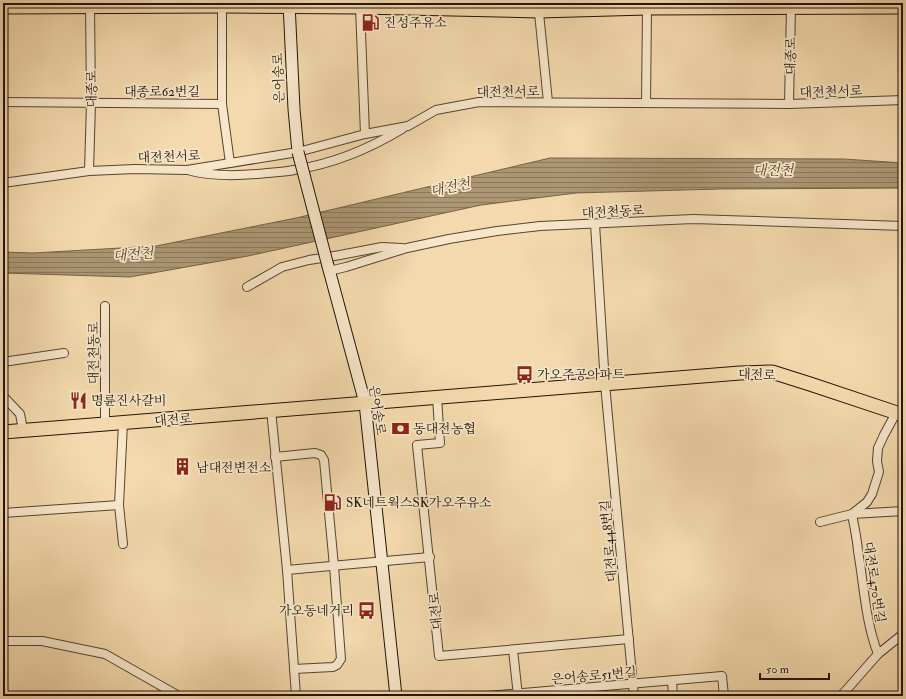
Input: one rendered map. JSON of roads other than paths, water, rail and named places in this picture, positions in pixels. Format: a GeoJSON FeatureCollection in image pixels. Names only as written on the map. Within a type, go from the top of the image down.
{"type":"FeatureCollection","features":[{"type":"Feature","properties":{"kind":"main road"},"geometry":{"type":"LineString","coordinates":[[3,7],[90,5],[647,8],[903,7]]}},
{"type":"Feature","properties":{"kind":"main road","name":"은어송로"},"geometry":{"type":"LineString","coordinates":[[289,5],[294,109],[298,152],[365,403],[396,696]]}},
{"type":"Feature","properties":{"kind":"main road","name":"대전로"},"geometry":{"type":"LineString","coordinates":[[3,432],[740,373],[772,372],[900,414]]}},
{"type":"Feature","properties":{"kind":"street","name":"대종로"},"geometry":{"type":"LineString","coordinates":[[89,171],[91,103],[90,5]]}},
{"type":"Feature","properties":{"kind":"street"},"geometry":{"type":"LineString","coordinates":[[222,6],[222,104],[230,163]]}},
{"type":"Feature","properties":{"kind":"street"},"geometry":{"type":"LineString","coordinates":[[360,7],[364,134]]}},
{"type":"Feature","properties":{"kind":"street"},"geometry":{"type":"LineString","coordinates":[[538,7],[548,102]]}},
{"type":"Feature","properties":{"kind":"street","name":"대종로"},"geometry":{"type":"LineString","coordinates":[[789,104],[791,7]]}},
{"type":"Feature","properties":{"kind":"street"},"geometry":{"type":"LineString","coordinates":[[646,103],[647,8]]}},
{"type":"Feature","properties":{"kind":"street","name":"대전천서로"},"geometry":{"type":"LineString","coordinates":[[3,182],[89,171],[135,169],[187,170],[298,152],[364,134],[408,126],[436,110],[478,102],[789,104],[903,100]]}},
{"type":"Feature","properties":{"kind":"street","name":"대종로62번길"},"geometry":{"type":"LineString","coordinates":[[3,102],[222,104]]}},
{"type":"Feature","properties":{"kind":"street"},"geometry":{"type":"LineString","coordinates":[[187,170],[206,174],[244,176],[294,170],[328,162],[359,152],[408,126]]}},
{"type":"Feature","properties":{"kind":"street","name":"대전천동로"},"geometry":{"type":"LineString","coordinates":[[329,269],[346,267],[407,248],[449,238],[540,226],[693,219],[903,226]]}},
{"type":"Feature","properties":{"kind":"street"},"geometry":{"type":"LineString","coordinates":[[595,224],[605,384]]}},
{"type":"Feature","properties":{"kind":"street"},"geometry":{"type":"LineString","coordinates":[[247,287],[282,267],[308,260],[382,247],[407,248]]}},
{"type":"Feature","properties":{"kind":"street","name":"대전천동로"},"geometry":{"type":"LineString","coordinates":[[105,306],[105,424]]}},
{"type":"Feature","properties":{"kind":"street"},"geometry":{"type":"LineString","coordinates":[[3,362],[64,353]]}},
{"type":"Feature","properties":{"kind":"street","name":"대전로448번길"},"geometry":{"type":"LineString","coordinates":[[605,384],[634,696]]}},
{"type":"Feature","properties":{"kind":"street"},"geometry":{"type":"LineString","coordinates":[[3,396],[20,414],[23,430]]}},
{"type":"Feature","properties":{"kind":"street","name":"대전로"},"geometry":{"type":"LineString","coordinates":[[437,397],[440,443],[417,445],[430,557],[439,656],[629,639]]}},
{"type":"Feature","properties":{"kind":"street"},"geometry":{"type":"LineString","coordinates":[[271,410],[296,696]]}},
{"type":"Feature","properties":{"kind":"street"},"geometry":{"type":"LineString","coordinates":[[852,514],[867,502],[872,494],[879,472],[877,461],[878,448],[884,435],[900,414]]}},
{"type":"Feature","properties":{"kind":"street"},"geometry":{"type":"LineString","coordinates":[[122,423],[119,505],[123,544]]}},
{"type":"Feature","properties":{"kind":"street"},"geometry":{"type":"LineString","coordinates":[[275,457],[315,453],[321,455],[324,460],[334,566],[341,659],[338,666],[294,669]]}},
{"type":"Feature","properties":{"kind":"street"},"geometry":{"type":"LineString","coordinates":[[3,513],[119,505]]}},
{"type":"Feature","properties":{"kind":"street"},"geometry":{"type":"LineString","coordinates":[[820,522],[852,514],[903,511]]}},
{"type":"Feature","properties":{"kind":"street","name":"대전로470번길"},"geometry":{"type":"LineString","coordinates":[[852,514],[867,612],[872,638],[878,654]]}},
{"type":"Feature","properties":{"kind":"street"},"geometry":{"type":"LineString","coordinates":[[286,570],[430,557]]}},
{"type":"Feature","properties":{"kind":"street"},"geometry":{"type":"LineString","coordinates":[[841,696],[878,654],[903,634]]}},
{"type":"Feature","properties":{"kind":"street"},"geometry":{"type":"LineString","coordinates":[[3,641],[42,641],[105,654],[179,696]]}},
{"type":"Feature","properties":{"kind":"street"},"geometry":{"type":"LineString","coordinates":[[513,650],[518,695]]}},
{"type":"Feature","properties":{"kind":"street","name":"은어송로51번길"},"geometry":{"type":"LineString","coordinates":[[487,696],[518,695],[722,676],[724,696]]}},
{"type":"Feature","properties":{"kind":"street"},"geometry":{"type":"LineString","coordinates":[[672,681],[673,696]]}},
{"type":"Feature","properties":{"kind":"water","name":"대전천"},"geometry":{"type":"Polygon","coordinates":[[[550,158],[844,159],[903,163],[903,188],[720,189],[576,193],[481,205],[248,256],[130,277],[3,273],[3,252],[33,253],[156,246],[296,218],[550,158]]]}},
{"type":"Feature","properties":{"kind":"place","name":"진성주유소"},"geometry":{"type":"Point","coordinates":[371,22]}},
{"type":"Feature","properties":{"kind":"place","name":"가오주공아파트"},"geometry":{"type":"Point","coordinates":[524,374]}},
{"type":"Feature","properties":{"kind":"place","name":"명륜진사갈비"},"geometry":{"type":"Point","coordinates":[78,400]}},
{"type":"Feature","properties":{"kind":"place","name":"동대전농협"},"geometry":{"type":"Point","coordinates":[400,428]}},
{"type":"Feature","properties":{"kind":"place","name":"남대전변전소"},"geometry":{"type":"Point","coordinates":[183,467]}},
{"type":"Feature","properties":{"kind":"place","name":"SK네트웍스SK가오주유소"},"geometry":{"type":"Point","coordinates":[333,502]}},
{"type":"Feature","properties":{"kind":"place","name":"가오동네거리"},"geometry":{"type":"Point","coordinates":[367,610]}}]}
